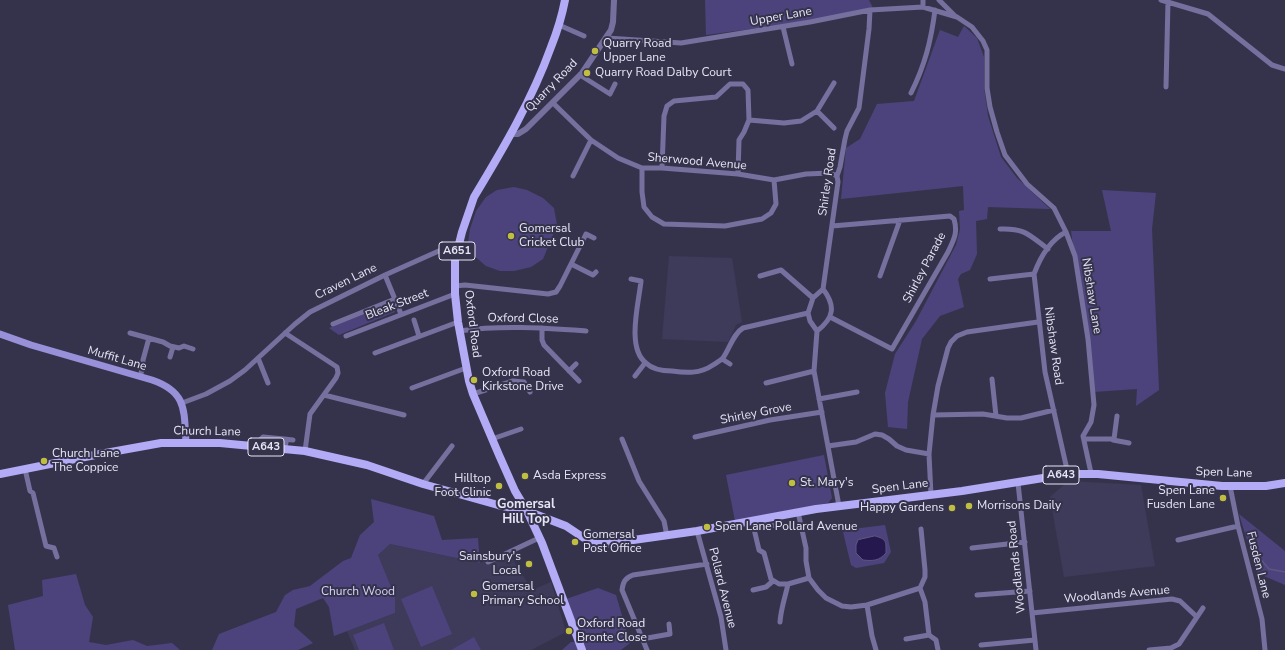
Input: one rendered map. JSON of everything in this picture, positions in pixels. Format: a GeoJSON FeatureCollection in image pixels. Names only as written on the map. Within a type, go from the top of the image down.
{"type":"FeatureCollection","features":[{"type":"Feature","properties":{"kind":"main road","name":"Oxford Road"},"geometry":{"type":"LineString","coordinates":[[565,0],[559,25],[544,67],[512,134],[474,198],[457,250],[455,260],[455,290],[459,332],[473,394],[515,491],[527,511],[540,538],[582,650]]}},
{"type":"Feature","properties":{"kind":"main road","name":"Muffit Lane"},"geometry":{"type":"LineString","coordinates":[[0,334],[31,345],[166,386],[174,391],[182,403]]}},
{"type":"Feature","properties":{"kind":"main road"},"geometry":{"type":"LineString","coordinates":[[182,403],[186,443]]}},
{"type":"Feature","properties":{"kind":"main road","name":"Church Lane"},"geometry":{"type":"LineString","coordinates":[[0,474],[148,445],[220,443],[305,451],[367,465],[423,484],[498,506],[527,511]]}},
{"type":"Feature","properties":{"kind":"main road","name":"Spen Lane"},"geometry":{"type":"LineString","coordinates":[[527,511],[566,526],[587,540],[596,544],[605,544],[667,536],[798,512],[931,496],[1068,474],[1091,473],[1181,483],[1230,486],[1266,486],[1285,483]]}},
{"type":"Feature","properties":{"kind":"street","name":"Quarry Road"},"geometry":{"type":"LineString","coordinates":[[512,134],[518,134],[526,129],[580,75],[607,38],[611,30],[614,0]]}},
{"type":"Feature","properties":{"kind":"street"},"geometry":{"type":"LineString","coordinates":[[923,0],[923,7]]}},
{"type":"Feature","properties":{"kind":"street","name":"Upper Lane"},"geometry":{"type":"LineString","coordinates":[[939,0],[957,17],[977,32],[983,41],[986,50]]}},
{"type":"Feature","properties":{"kind":"street"},"geometry":{"type":"LineString","coordinates":[[1161,0],[1208,14],[1272,65],[1285,69]]}},
{"type":"Feature","properties":{"kind":"street"},"geometry":{"type":"LineString","coordinates":[[1166,87],[1168,1]]}},
{"type":"Feature","properties":{"kind":"street","name":"Upper Lane"},"geometry":{"type":"LineString","coordinates":[[607,38],[681,43],[784,27],[870,10],[923,7],[957,17]]}},
{"type":"Feature","properties":{"kind":"street","name":"Shirley Road"},"geometry":{"type":"LineString","coordinates":[[823,289],[838,182],[837,176],[847,131],[859,108],[870,10]]}},
{"type":"Feature","properties":{"kind":"street"},"geometry":{"type":"LineString","coordinates":[[911,93],[919,78],[930,46],[934,10]]}},
{"type":"Feature","properties":{"kind":"street"},"geometry":{"type":"LineString","coordinates":[[559,25],[584,36]]}},
{"type":"Feature","properties":{"kind":"street"},"geometry":{"type":"LineString","coordinates":[[784,27],[792,64]]}},
{"type":"Feature","properties":{"kind":"street","name":"Nibshaw Lane"},"geometry":{"type":"LineString","coordinates":[[986,50],[987,88],[990,107],[1005,155],[1027,184],[1054,208],[1066,232],[1078,266],[1088,339],[1094,405],[1091,422],[1083,436],[1084,439]]}},
{"type":"Feature","properties":{"kind":"street"},"geometry":{"type":"LineString","coordinates":[[580,75],[610,94],[615,84]]}},
{"type":"Feature","properties":{"kind":"street"},"geometry":{"type":"LineString","coordinates":[[749,120],[784,123],[801,121],[817,111],[834,83]]}},
{"type":"Feature","properties":{"kind":"street"},"geometry":{"type":"LineString","coordinates":[[662,168],[664,116],[668,106],[674,101],[716,97],[730,84],[743,84],[748,90],[749,120],[744,132],[738,140],[738,174]]}},
{"type":"Feature","properties":{"kind":"street","name":"Sherwood Avenue"},"geometry":{"type":"LineString","coordinates":[[553,103],[591,140],[618,158],[642,168],[662,168],[738,174],[774,180],[806,174],[830,173],[837,176]]}},
{"type":"Feature","properties":{"kind":"street"},"geometry":{"type":"LineString","coordinates":[[817,111],[834,128]]}},
{"type":"Feature","properties":{"kind":"street"},"geometry":{"type":"LineString","coordinates":[[573,176],[591,140]]}},
{"type":"Feature","properties":{"kind":"street"},"geometry":{"type":"LineString","coordinates":[[642,168],[642,192],[644,207],[652,217],[664,224],[725,226],[762,219],[771,213],[776,204],[774,180]]}},
{"type":"Feature","properties":{"kind":"street","name":"Shirley Parade"},"geometry":{"type":"LineString","coordinates":[[830,317],[892,350],[948,252],[955,237],[956,228],[954,218],[950,216],[832,226]]}},
{"type":"Feature","properties":{"kind":"street"},"geometry":{"type":"LineString","coordinates":[[880,276],[900,220]]}},
{"type":"Feature","properties":{"kind":"street"},"geometry":{"type":"LineString","coordinates":[[1000,229],[1011,228],[1022,230],[1048,249]]}},
{"type":"Feature","properties":{"kind":"street"},"geometry":{"type":"LineString","coordinates":[[990,279],[1034,274],[1038,263],[1048,249],[1059,236],[1066,232]]}},
{"type":"Feature","properties":{"kind":"street"},"geometry":{"type":"LineString","coordinates":[[455,290],[465,285],[548,294],[556,292],[586,234],[594,238]]}},
{"type":"Feature","properties":{"kind":"street","name":"Craven Lane"},"geometry":{"type":"LineString","coordinates":[[182,403],[206,394],[230,381],[245,370],[310,312],[385,274],[441,250],[449,248],[457,250]]}},
{"type":"Feature","properties":{"kind":"street"},"geometry":{"type":"LineString","coordinates":[[571,264],[594,275]]}},
{"type":"Feature","properties":{"kind":"street"},"geometry":{"type":"LineString","coordinates":[[760,276],[781,270],[813,298]]}},
{"type":"Feature","properties":{"kind":"street"},"geometry":{"type":"LineString","coordinates":[[385,274],[401,314]]}},
{"type":"Feature","properties":{"kind":"street","name":"Nibshaw Road"},"geometry":{"type":"LineString","coordinates":[[1034,274],[1038,322],[1045,372],[1068,474]]}},
{"type":"Feature","properties":{"kind":"street"},"geometry":{"type":"LineString","coordinates":[[631,279],[641,281],[634,331],[638,353],[645,363],[664,371],[694,373],[711,367],[722,359],[738,331],[743,328],[808,313]]}},
{"type":"Feature","properties":{"kind":"street"},"geometry":{"type":"LineString","coordinates":[[817,331],[830,317],[832,308],[830,298],[823,289],[813,298],[808,313],[810,321],[817,331],[814,372],[839,506]]}},
{"type":"Feature","properties":{"kind":"street","name":"Bleak Street"},"geometry":{"type":"LineString","coordinates":[[346,336],[455,290]]}},
{"type":"Feature","properties":{"kind":"street"},"geometry":{"type":"LineString","coordinates":[[333,324],[395,299]]}},
{"type":"Feature","properties":{"kind":"street"},"geometry":{"type":"LineString","coordinates":[[414,320],[419,336]]}},
{"type":"Feature","properties":{"kind":"street"},"geometry":{"type":"LineString","coordinates":[[378,350],[458,322]]}},
{"type":"Feature","properties":{"kind":"street"},"geometry":{"type":"LineString","coordinates":[[931,496],[929,454],[933,415],[938,386],[951,342],[957,336],[967,332],[1038,322]]}},
{"type":"Feature","properties":{"kind":"street","name":"Oxford Close"},"geometry":{"type":"LineString","coordinates":[[459,332],[498,327],[586,331]]}},
{"type":"Feature","properties":{"kind":"street"},"geometry":{"type":"LineString","coordinates":[[542,328],[542,340],[544,345],[580,381]]}},
{"type":"Feature","properties":{"kind":"street"},"geometry":{"type":"LineString","coordinates":[[130,333],[163,342],[174,347],[179,348],[184,346],[194,349]]}},
{"type":"Feature","properties":{"kind":"street"},"geometry":{"type":"LineString","coordinates":[[285,333],[337,367],[338,373],[336,378],[310,414],[305,451]]}},
{"type":"Feature","properties":{"kind":"street"},"geometry":{"type":"LineString","coordinates":[[140,377],[149,338]]}},
{"type":"Feature","properties":{"kind":"street"},"geometry":{"type":"LineString","coordinates":[[170,356],[174,347]]}},
{"type":"Feature","properties":{"kind":"street"},"geometry":{"type":"LineString","coordinates":[[258,358],[268,383]]}},
{"type":"Feature","properties":{"kind":"street"},"geometry":{"type":"LineString","coordinates":[[722,359],[730,364]]}},
{"type":"Feature","properties":{"kind":"street"},"geometry":{"type":"LineString","coordinates":[[635,376],[645,363]]}},
{"type":"Feature","properties":{"kind":"street"},"geometry":{"type":"LineString","coordinates":[[570,371],[576,364]]}},
{"type":"Feature","properties":{"kind":"street"},"geometry":{"type":"LineString","coordinates":[[412,388],[466,368]]}},
{"type":"Feature","properties":{"kind":"street"},"geometry":{"type":"LineString","coordinates":[[766,383],[814,372]]}},
{"type":"Feature","properties":{"kind":"street"},"geometry":{"type":"LineString","coordinates":[[992,379],[996,416]]}},
{"type":"Feature","properties":{"kind":"street"},"geometry":{"type":"LineString","coordinates":[[473,394],[513,381],[524,382],[530,392]]}},
{"type":"Feature","properties":{"kind":"street"},"geometry":{"type":"LineString","coordinates":[[820,399],[856,392]]}},
{"type":"Feature","properties":{"kind":"street"},"geometry":{"type":"LineString","coordinates":[[324,395],[404,415]]}},
{"type":"Feature","properties":{"kind":"street"},"geometry":{"type":"LineString","coordinates":[[933,415],[983,414],[1007,418],[1021,418],[1054,410]]}},
{"type":"Feature","properties":{"kind":"street","name":"Shirley Grove"},"geometry":{"type":"LineString","coordinates":[[695,437],[770,420],[822,412]]}},
{"type":"Feature","properties":{"kind":"street"},"geometry":{"type":"LineString","coordinates":[[1113,440],[1117,416]]}},
{"type":"Feature","properties":{"kind":"street"},"geometry":{"type":"LineString","coordinates":[[492,439],[521,429]]}},
{"type":"Feature","properties":{"kind":"street"},"geometry":{"type":"LineString","coordinates":[[828,446],[856,442],[875,434],[882,435],[897,446],[906,450],[929,454]]}},
{"type":"Feature","properties":{"kind":"street"},"geometry":{"type":"LineString","coordinates":[[258,446],[263,437],[293,440]]}},
{"type":"Feature","properties":{"kind":"street"},"geometry":{"type":"LineString","coordinates":[[284,439],[286,443],[284,449]]}},
{"type":"Feature","properties":{"kind":"street"},"geometry":{"type":"LineString","coordinates":[[622,439],[639,481],[664,521],[667,536]]}},
{"type":"Feature","properties":{"kind":"street"},"geometry":{"type":"LineString","coordinates":[[1091,473],[1084,439],[1113,440],[1129,443]]}},
{"type":"Feature","properties":{"kind":"street"},"geometry":{"type":"LineString","coordinates":[[423,484],[452,446]]}},
{"type":"Feature","properties":{"kind":"street"},"geometry":{"type":"LineString","coordinates":[[25,469],[30,491],[33,493],[46,546],[54,548],[57,557]]}},
{"type":"Feature","properties":{"kind":"street","name":"Woodlands Road"},"geometry":{"type":"LineString","coordinates":[[1018,482],[1036,650]]}},
{"type":"Feature","properties":{"kind":"street","name":"Fusden Lane"},"geometry":{"type":"LineString","coordinates":[[1230,486],[1238,526],[1262,619],[1265,650]]}},
{"type":"Feature","properties":{"kind":"street"},"geometry":{"type":"LineString","coordinates":[[798,512],[806,548],[806,561],[809,578],[826,598],[842,606],[851,607],[867,605],[920,588],[925,578],[921,529]]}},
{"type":"Feature","properties":{"kind":"street"},"geometry":{"type":"LineString","coordinates":[[776,525],[754,529],[759,550],[764,553],[771,580],[779,584],[788,584],[809,578]]}},
{"type":"Feature","properties":{"kind":"street"},"geometry":{"type":"LineString","coordinates":[[1178,540],[1238,526]]}},
{"type":"Feature","properties":{"kind":"street","name":"Pollard Avenue"},"geometry":{"type":"LineString","coordinates":[[697,531],[721,616],[726,650]]}},
{"type":"Feature","properties":{"kind":"street"},"geometry":{"type":"LineString","coordinates":[[488,562],[540,538]]}},
{"type":"Feature","properties":{"kind":"street"},"geometry":{"type":"LineString","coordinates":[[972,548],[1025,542]]}},
{"type":"Feature","properties":{"kind":"street"},"geometry":{"type":"LineString","coordinates":[[647,650],[622,590],[623,582],[627,577],[633,575],[707,564]]}},
{"type":"Feature","properties":{"kind":"street"},"geometry":{"type":"LineString","coordinates":[[753,590],[766,587],[773,581]]}},
{"type":"Feature","properties":{"kind":"street"},"geometry":{"type":"LineString","coordinates":[[780,622],[781,608],[788,584]]}},
{"type":"Feature","properties":{"kind":"street"},"geometry":{"type":"LineString","coordinates":[[920,588],[925,602],[929,635]]}},
{"type":"Feature","properties":{"kind":"street"},"geometry":{"type":"LineString","coordinates":[[977,595],[1030,591]]}},
{"type":"Feature","properties":{"kind":"street","name":"Woodlands Avenue"},"geometry":{"type":"LineString","coordinates":[[1032,613],[1172,599],[1180,601],[1197,617]]}},
{"type":"Feature","properties":{"kind":"street"},"geometry":{"type":"LineString","coordinates":[[867,605],[876,650]]}},
{"type":"Feature","properties":{"kind":"street"},"geometry":{"type":"LineString","coordinates":[[1148,650],[1171,648],[1179,644],[1203,608]]}},
{"type":"Feature","properties":{"kind":"street"},"geometry":{"type":"LineString","coordinates":[[642,639],[670,634],[669,624]]}},
{"type":"Feature","properties":{"kind":"street"},"geometry":{"type":"LineString","coordinates":[[906,639],[929,635],[936,640],[938,650]]}},
{"type":"Feature","properties":{"kind":"street"},"geometry":{"type":"LineString","coordinates":[[981,645],[1035,640]]}},
{"type":"Feature","properties":{"kind":"shaded area"},"geometry":{"type":"Polygon","coordinates":[[[669,256],[732,258],[742,322],[736,325],[728,342],[662,339],[669,256]]]}},
{"type":"Feature","properties":{"kind":"shaded area"},"geometry":{"type":"Polygon","coordinates":[[[1068,481],[1141,485],[1155,566],[1064,577],[1050,497],[1068,481]]]}},
{"type":"Feature","properties":{"kind":"shaded area"},"geometry":{"type":"Polygon","coordinates":[[[875,536],[884,540],[886,553],[881,558],[876,560],[863,560],[856,553],[856,545],[858,540],[875,536]]]}},
{"type":"Feature","properties":{"kind":"shaded area","name":"Gomersal Primary School"},"geometry":{"type":"Polygon","coordinates":[[[390,544],[479,563],[510,555],[532,590],[551,582],[566,632],[531,650],[355,650],[347,631],[395,613],[385,574],[378,555],[390,544]]]}},
{"type":"Feature","properties":{"kind":"green space"},"geometry":{"type":"Polygon","coordinates":[[[705,0],[869,0],[873,8],[788,24],[706,35],[705,0]]]}},
{"type":"Feature","properties":{"kind":"green space"},"geometry":{"type":"Polygon","coordinates":[[[964,26],[977,38],[984,57],[984,87],[988,116],[1001,157],[1017,178],[1050,209],[988,207],[987,219],[976,221],[977,254],[970,270],[961,274],[958,279],[964,307],[940,316],[922,339],[908,402],[907,429],[888,427],[885,393],[895,354],[916,321],[956,245],[960,229],[959,211],[964,210],[963,186],[841,199],[846,148],[860,139],[877,104],[914,101],[940,30],[958,37],[964,26]]]}},
{"type":"Feature","properties":{"kind":"green space","name":"Gomersal Cricket Club"},"geometry":{"type":"Polygon","coordinates":[[[514,187],[527,190],[543,198],[554,208],[557,225],[543,259],[531,267],[514,271],[500,271],[486,266],[472,254],[468,244],[470,229],[476,211],[486,197],[497,190],[514,187]]]}},
{"type":"Feature","properties":{"kind":"green space"},"geometry":{"type":"Polygon","coordinates":[[[1102,190],[1156,193],[1152,229],[1159,390],[1136,406],[1137,389],[1093,392],[1071,231],[1111,231],[1102,190]]]}},
{"type":"Feature","properties":{"kind":"green space"},"geometry":{"type":"Polygon","coordinates":[[[392,303],[395,312],[339,335],[329,328],[392,303]]]}},
{"type":"Feature","properties":{"kind":"green space"},"geometry":{"type":"Polygon","coordinates":[[[824,455],[832,498],[828,503],[735,521],[726,475],[824,455]]]}},
{"type":"Feature","properties":{"kind":"green space","name":"Church Wood"},"geometry":{"type":"Polygon","coordinates":[[[371,499],[434,516],[442,540],[478,538],[480,563],[390,544],[378,555],[395,597],[395,613],[334,636],[329,607],[323,598],[296,609],[294,626],[313,643],[298,650],[212,650],[219,634],[276,612],[285,595],[293,590],[310,586],[343,561],[351,558],[360,535],[374,522],[371,499]]]}},
{"type":"Feature","properties":{"kind":"green space"},"geometry":{"type":"Polygon","coordinates":[[[1239,514],[1285,551],[1285,585],[1257,573],[1239,514]]]}},
{"type":"Feature","properties":{"kind":"green space"},"geometry":{"type":"Polygon","coordinates":[[[885,525],[891,552],[884,563],[856,568],[851,565],[843,532],[845,530],[885,525]]]}},
{"type":"Feature","properties":{"kind":"green space"},"geometry":{"type":"Polygon","coordinates":[[[76,574],[85,605],[93,617],[89,642],[106,645],[133,640],[147,646],[172,643],[180,650],[15,650],[8,605],[43,596],[42,580],[76,574]]]}},
{"type":"Feature","properties":{"kind":"green space"},"geometry":{"type":"Polygon","coordinates":[[[432,586],[452,634],[421,647],[401,599],[432,586]]]}},
{"type":"Feature","properties":{"kind":"green space"},"geometry":{"type":"Polygon","coordinates":[[[598,588],[616,595],[630,643],[621,650],[562,650],[571,642],[584,642],[566,599],[598,588]]]}},
{"type":"Feature","properties":{"kind":"green space"},"geometry":{"type":"Polygon","coordinates":[[[384,623],[394,650],[359,650],[353,635],[384,623]]]}},
{"type":"Feature","properties":{"kind":"green space"},"geometry":{"type":"Polygon","coordinates":[[[474,637],[481,650],[451,650],[474,637]]]}},
{"type":"Feature","properties":{"kind":"waterway"},"geometry":{"type":"LineString","coordinates":[[1256,554],[1269,569],[1285,572]]}},
{"type":"Feature","properties":{"kind":"place","name":"Quarry Road Upper Lane"},"geometry":{"type":"Point","coordinates":[595,51]}},
{"type":"Feature","properties":{"kind":"place","name":"Quarry Road Dalby Court"},"geometry":{"type":"Point","coordinates":[587,73]}},
{"type":"Feature","properties":{"kind":"place","name":"Gomersal Cricket Club"},"geometry":{"type":"Point","coordinates":[511,236]}},
{"type":"Feature","properties":{"kind":"place","name":"Oxford Road Kirkstone Drive"},"geometry":{"type":"Point","coordinates":[474,380]}},
{"type":"Feature","properties":{"kind":"place","name":"Church Lane The Coppice"},"geometry":{"type":"Point","coordinates":[44,461]}},
{"type":"Feature","properties":{"kind":"place","name":"Asda Express"},"geometry":{"type":"Point","coordinates":[525,476]}},
{"type":"Feature","properties":{"kind":"place","name":"St. Mary's"},"geometry":{"type":"Point","coordinates":[792,483]}},
{"type":"Feature","properties":{"kind":"place","name":"Hilltop Foot Clinic"},"geometry":{"type":"Point","coordinates":[499,486]}},
{"type":"Feature","properties":{"kind":"place","name":"Spen Lane Fusden Lane"},"geometry":{"type":"Point","coordinates":[1223,498]}},
{"type":"Feature","properties":{"kind":"place","name":"Morrisons Daily"},"geometry":{"type":"Point","coordinates":[969,506]}},
{"type":"Feature","properties":{"kind":"place","name":"Happy Gardens"},"geometry":{"type":"Point","coordinates":[952,508]}},
{"type":"Feature","properties":{"kind":"place","name":"Spen Lane Pollard Avenue"},"geometry":{"type":"Point","coordinates":[707,527]}},
{"type":"Feature","properties":{"kind":"place","name":"Gomersal Post Office"},"geometry":{"type":"Point","coordinates":[575,542]}},
{"type":"Feature","properties":{"kind":"place","name":"Sainsbury's Local"},"geometry":{"type":"Point","coordinates":[529,564]}},
{"type":"Feature","properties":{"kind":"place","name":"Gomersal Primary School"},"geometry":{"type":"Point","coordinates":[474,594]}},
{"type":"Feature","properties":{"kind":"place","name":"Oxford Road Bronte Close"},"geometry":{"type":"Point","coordinates":[569,631]}},
{"type":"Feature","properties":{"kind":"district","name":"Gomersal Hill Top"},"geometry":{"type":"Point","coordinates":[526,512]}}]}
